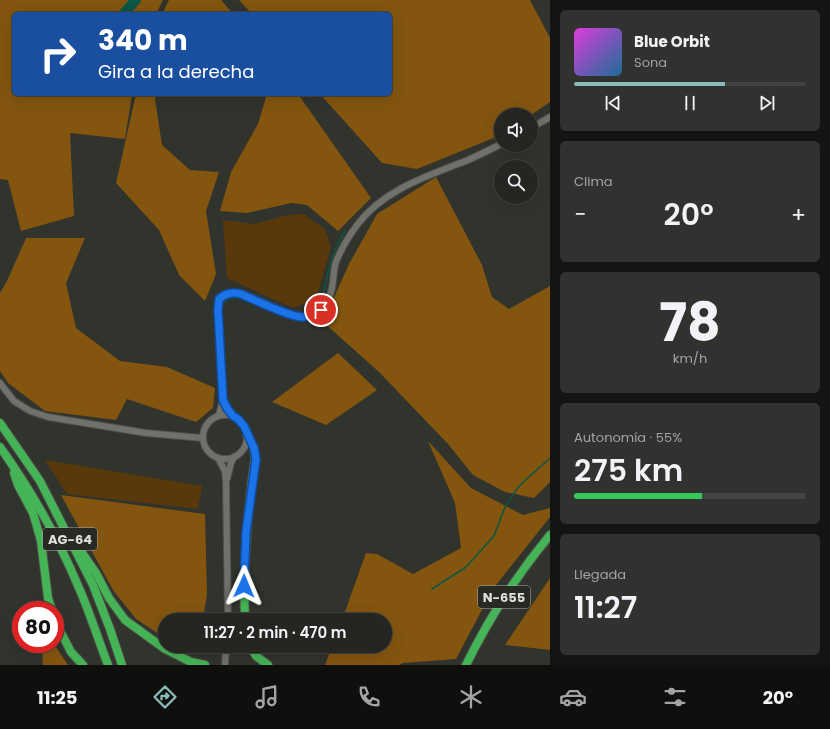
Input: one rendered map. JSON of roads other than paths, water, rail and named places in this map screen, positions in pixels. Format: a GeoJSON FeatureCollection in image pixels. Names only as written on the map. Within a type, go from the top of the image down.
{"type":"FeatureCollection","features":[{"type":"Feature","properties":{"kind":"highway","name":"AG-64"},"geometry":{"type":"LineString","coordinates":[[0,423],[40,481],[58,515],[93,585],[122,665]]}},
{"type":"Feature","properties":{"kind":"highway"},"geometry":{"type":"LineString","coordinates":[[245,613],[244,576],[246,532],[256,459],[254,448],[247,435]]}},
{"type":"Feature","properties":{"kind":"highway","name":"AG-64"},"geometry":{"type":"LineString","coordinates":[[0,447],[11,462],[56,538],[79,588],[108,665]]}},
{"type":"Feature","properties":{"kind":"highway"},"geometry":{"type":"LineString","coordinates":[[11,462],[18,485],[33,513],[41,541],[49,601]]}},
{"type":"Feature","properties":{"kind":"highway"},"geometry":{"type":"LineString","coordinates":[[58,515],[96,573],[109,598],[125,620],[165,649],[191,662],[205,665]]}},
{"type":"Feature","properties":{"kind":"highway","name":"N-655"},"geometry":{"type":"LineString","coordinates":[[466,665],[480,637],[501,602],[528,562],[550,535]]}},
{"type":"Feature","properties":{"kind":"highway"},"geometry":{"type":"LineString","coordinates":[[64,640],[70,652],[83,665]]}},
{"type":"Feature","properties":{"kind":"highway"},"geometry":{"type":"LineString","coordinates":[[254,653],[268,665]]}},
{"type":"Feature","properties":{"kind":"street"},"geometry":{"type":"LineString","coordinates":[[538,124],[550,116]]}},
{"type":"Feature","properties":{"kind":"street"},"geometry":{"type":"LineString","coordinates":[[219,415],[223,400],[218,310],[219,299],[232,292],[241,294],[295,316],[305,317],[313,315],[321,310],[331,293],[336,262],[344,245],[358,224],[375,207],[398,190],[429,174],[469,159],[494,147]]}},
{"type":"Feature","properties":{"kind":"street"},"geometry":{"type":"LineString","coordinates":[[0,383],[14,401],[30,411],[48,417],[146,433],[202,438]]}},
{"type":"Feature","properties":{"kind":"street"},"geometry":{"type":"LineString","coordinates":[[223,400],[233,416]]}},
{"type":"Feature","properties":{"kind":"street"},"geometry":{"type":"LineString","coordinates":[[228,414],[233,416],[244,426],[247,435],[247,442],[240,454],[234,457],[226,459],[218,458],[207,450],[204,444],[202,438],[203,430],[206,424],[212,418],[219,415],[228,414]]}},
{"type":"Feature","properties":{"kind":"street"},"geometry":{"type":"LineString","coordinates":[[226,482],[234,457]]}},
{"type":"Feature","properties":{"kind":"street"},"geometry":{"type":"LineString","coordinates":[[218,458],[225,471],[226,482],[228,613]]}},
{"type":"Feature","properties":{"kind":"street"},"geometry":{"type":"LineString","coordinates":[[225,665],[226,653]]}},
{"type":"Feature","properties":{"kind":"waterway"},"geometry":{"type":"LineString","coordinates":[[125,12],[136,0]]}},
{"type":"Feature","properties":{"kind":"waterway"},"geometry":{"type":"LineString","coordinates":[[312,313],[313,309],[321,299],[329,268],[345,231]]}},
{"type":"Feature","properties":{"kind":"waterway"},"geometry":{"type":"LineString","coordinates":[[222,328],[222,307],[225,301],[231,298],[239,298],[249,301],[293,320],[300,321],[312,319],[312,316]]}},
{"type":"Feature","properties":{"kind":"waterway"},"geometry":{"type":"LineString","coordinates":[[223,352],[226,388]]}},
{"type":"Feature","properties":{"kind":"waterway"},"geometry":{"type":"LineString","coordinates":[[432,589],[466,567],[494,536],[505,507],[519,486],[550,458]]}}]}
